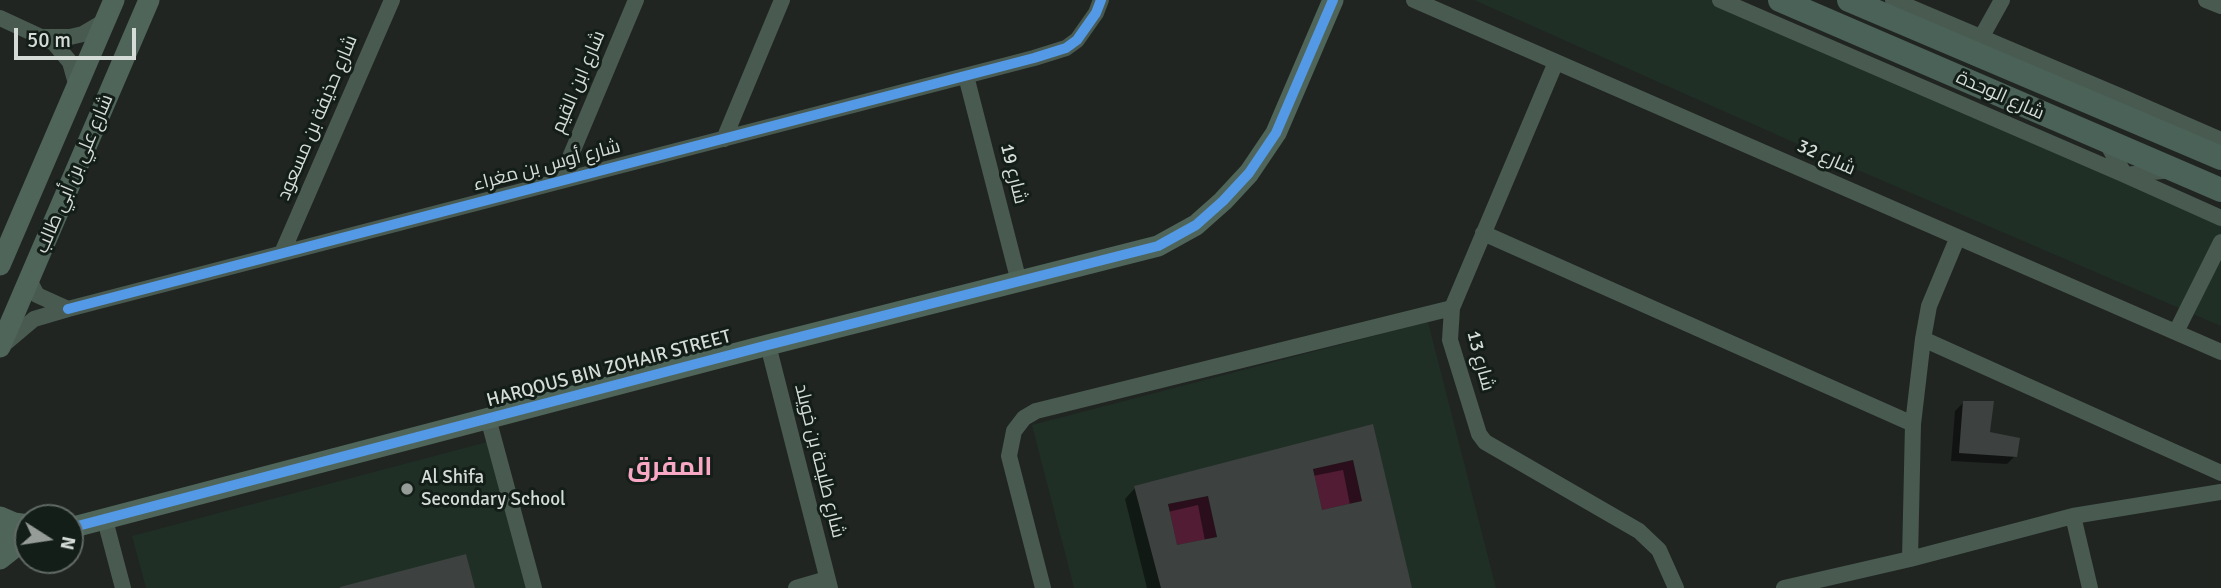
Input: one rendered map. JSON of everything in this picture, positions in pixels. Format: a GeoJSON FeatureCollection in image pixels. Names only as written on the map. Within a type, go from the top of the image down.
{"type":"FeatureCollection","features":[{"type":"Feature","properties":{"kind":"main road","name":"شارع الوحدة"},"geometry":{"type":"LineString","coordinates":[[1780,0],[2221,190]]}},
{"type":"Feature","properties":{"kind":"main road","name":"شارع الوحدة"},"geometry":{"type":"LineString","coordinates":[[1849,0],[2221,158]]}},
{"type":"Feature","properties":{"kind":"main road"},"geometry":{"type":"LineString","coordinates":[[2033,110],[2015,94],[2014,89],[2018,84],[2027,83],[2070,95]]}},
{"type":"Feature","properties":{"kind":"street","name":"شارع علي بن أبي طالب"},"geometry":{"type":"LineString","coordinates":[[0,265],[114,0]]}},
{"type":"Feature","properties":{"kind":"street","name":"شارع علي بن أبي طالب"},"geometry":{"type":"LineString","coordinates":[[0,347],[149,0]]}},
{"type":"Feature","properties":{"kind":"street","name":"شارع حذيفة بن مسعود"},"geometry":{"type":"LineString","coordinates":[[282,253],[392,0]]}},
{"type":"Feature","properties":{"kind":"street","name":"شارع ابن القيم"},"geometry":{"type":"LineString","coordinates":[[561,181],[636,0]]}},
{"type":"Feature","properties":{"kind":"street"},"geometry":{"type":"LineString","coordinates":[[724,139],[782,0]]}},
{"type":"Feature","properties":{"kind":"street","name":"شارع أوس بن مغراء"},"geometry":{"type":"LineString","coordinates":[[0,347],[34,319],[68,309],[1066,48],[1077,40],[1096,13],[1101,0]]}},
{"type":"Feature","properties":{"kind":"street","name":"HARQOUS BIN ZOHAIR STREET"},"geometry":{"type":"LineString","coordinates":[[84,525],[768,345],[1158,246],[1196,225],[1250,173],[1276,133],[1334,0]]}},
{"type":"Feature","properties":{"kind":"street","name":"شارع 32"},"geometry":{"type":"LineString","coordinates":[[1414,0],[2221,352]]}},
{"type":"Feature","properties":{"kind":"street"},"geometry":{"type":"LineString","coordinates":[[1720,0],[2221,218]]}},
{"type":"Feature","properties":{"kind":"street"},"geometry":{"type":"LineString","coordinates":[[1893,0],[2221,140]]}},
{"type":"Feature","properties":{"kind":"street"},"geometry":{"type":"LineString","coordinates":[[1982,36],[2002,0]]}},
{"type":"Feature","properties":{"kind":"street"},"geometry":{"type":"LineString","coordinates":[[2206,0],[2221,6]]}},
{"type":"Feature","properties":{"kind":"street"},"geometry":{"type":"LineString","coordinates":[[0,18],[43,37],[63,52],[75,74],[77,87]]}},
{"type":"Feature","properties":{"kind":"street"},"geometry":{"type":"LineString","coordinates":[[43,37],[83,34],[104,21]]}},
{"type":"Feature","properties":{"kind":"street","name":"شارع 13"},"geometry":{"type":"LineString","coordinates":[[1556,62],[1451,308],[1450,340],[1479,434],[1485,442],[1639,531],[1659,550],[1676,588]]}},
{"type":"Feature","properties":{"kind":"street","name":"شارع 19"},"geometry":{"type":"LineString","coordinates":[[966,76],[1018,282]]}},
{"type":"Feature","properties":{"kind":"street"},"geometry":{"type":"LineString","coordinates":[[2070,95],[2120,96]]}},
{"type":"Feature","properties":{"kind":"street"},"geometry":{"type":"LineString","coordinates":[[2105,140],[2125,175]]}},
{"type":"Feature","properties":{"kind":"street"},"geometry":{"type":"LineString","coordinates":[[2125,175],[2177,169]]}},
{"type":"Feature","properties":{"kind":"street"},"geometry":{"type":"LineString","coordinates":[[1483,233],[1913,425]]}},
{"type":"Feature","properties":{"kind":"street"},"geometry":{"type":"LineString","coordinates":[[1910,559],[1913,425],[1923,339],[1928,306],[1957,239]]}},
{"type":"Feature","properties":{"kind":"street"},"geometry":{"type":"LineString","coordinates":[[2176,332],[2221,242]]}},
{"type":"Feature","properties":{"kind":"street"},"geometry":{"type":"LineString","coordinates":[[29,280],[37,295],[68,309]]}},
{"type":"Feature","properties":{"kind":"street"},"geometry":{"type":"LineString","coordinates":[[1043,588],[1012,471],[1009,449],[1014,431],[1024,418],[1036,411],[1451,308]]}},
{"type":"Feature","properties":{"kind":"street"},"geometry":{"type":"LineString","coordinates":[[1923,339],[2221,473]]}},
{"type":"Feature","properties":{"kind":"street","name":"شارع طليحة بن خويلد"},"geometry":{"type":"LineString","coordinates":[[768,345],[829,584]]}},
{"type":"Feature","properties":{"kind":"street"},"geometry":{"type":"LineString","coordinates":[[488,418],[534,588]]}},
{"type":"Feature","properties":{"kind":"street"},"geometry":{"type":"LineString","coordinates":[[1784,588],[1910,559],[2073,516],[2221,492]]}},
{"type":"Feature","properties":{"kind":"street"},"geometry":{"type":"LineString","coordinates":[[2073,516],[2090,588]]}},
{"type":"Feature","properties":{"kind":"street"},"geometry":{"type":"LineString","coordinates":[[105,520],[123,588]]}},
{"type":"Feature","properties":{"kind":"street"},"geometry":{"type":"LineString","coordinates":[[0,559],[14,547]]}},
{"type":"Feature","properties":{"kind":"street"},"geometry":{"type":"LineString","coordinates":[[796,588],[829,584]]}},
{"type":"Feature","properties":{"kind":"shaded area"},"geometry":{"type":"Polygon","coordinates":[[[1474,0],[1737,0],[2221,210],[2221,326],[1811,150],[1474,0]]]}},
{"type":"Feature","properties":{"kind":"shaded area"},"geometry":{"type":"Polygon","coordinates":[[[1428,322],[1496,588],[1074,588],[1032,425],[1428,322]]]}},
{"type":"Feature","properties":{"kind":"shaded area","name":"Al Shifa Secondary School"},"geometry":{"type":"Polygon","coordinates":[[[491,441],[529,588],[146,588],[132,536],[491,441]]]}},
{"type":"Feature","properties":{"kind":"shaded area"},"geometry":{"type":"Polygon","coordinates":[[[1353,460],[1362,501],[1322,510],[1313,469],[1353,460]]]}},
{"type":"Feature","properties":{"kind":"shaded area"},"geometry":{"type":"Polygon","coordinates":[[[1208,496],[1217,537],[1177,545],[1168,504],[1208,496]]]}},
{"type":"Feature","properties":{"kind":"building"},"geometry":{"type":"Polygon","coordinates":[[[1963,401],[1994,401],[1990,432],[2020,438],[2017,457],[1959,453],[1963,401]]]}},
{"type":"Feature","properties":{"kind":"building"},"geometry":{"type":"Polygon","coordinates":[[[1373,424],[1412,588],[1161,588],[1134,486],[1373,424]],[[1353,460],[1313,469],[1322,510],[1362,501],[1353,460]],[[1208,496],[1168,504],[1177,545],[1217,537],[1208,496]]]}},
{"type":"Feature","properties":{"kind":"building"},"geometry":{"type":"Polygon","coordinates":[[[466,554],[475,588],[340,588],[340,587],[466,554]]]}},
{"type":"Feature","properties":{"kind":"cycle path"},"geometry":{"type":"LineString","coordinates":[[68,309],[1034,58],[1066,48],[1077,40],[1096,13],[1101,0]]}},
{"type":"Feature","properties":{"kind":"cycle path"},"geometry":{"type":"LineString","coordinates":[[84,524],[1158,246],[1196,225],[1249,173],[1276,133],[1333,0]]}},
{"type":"Feature","properties":{"kind":"place","name":"Al Shifa Secondary School"},"geometry":{"type":"Point","coordinates":[407,489]}},
{"type":"Feature","properties":{"kind":"district","name":"المفرق"},"geometry":{"type":"Point","coordinates":[670,468]}}]}
